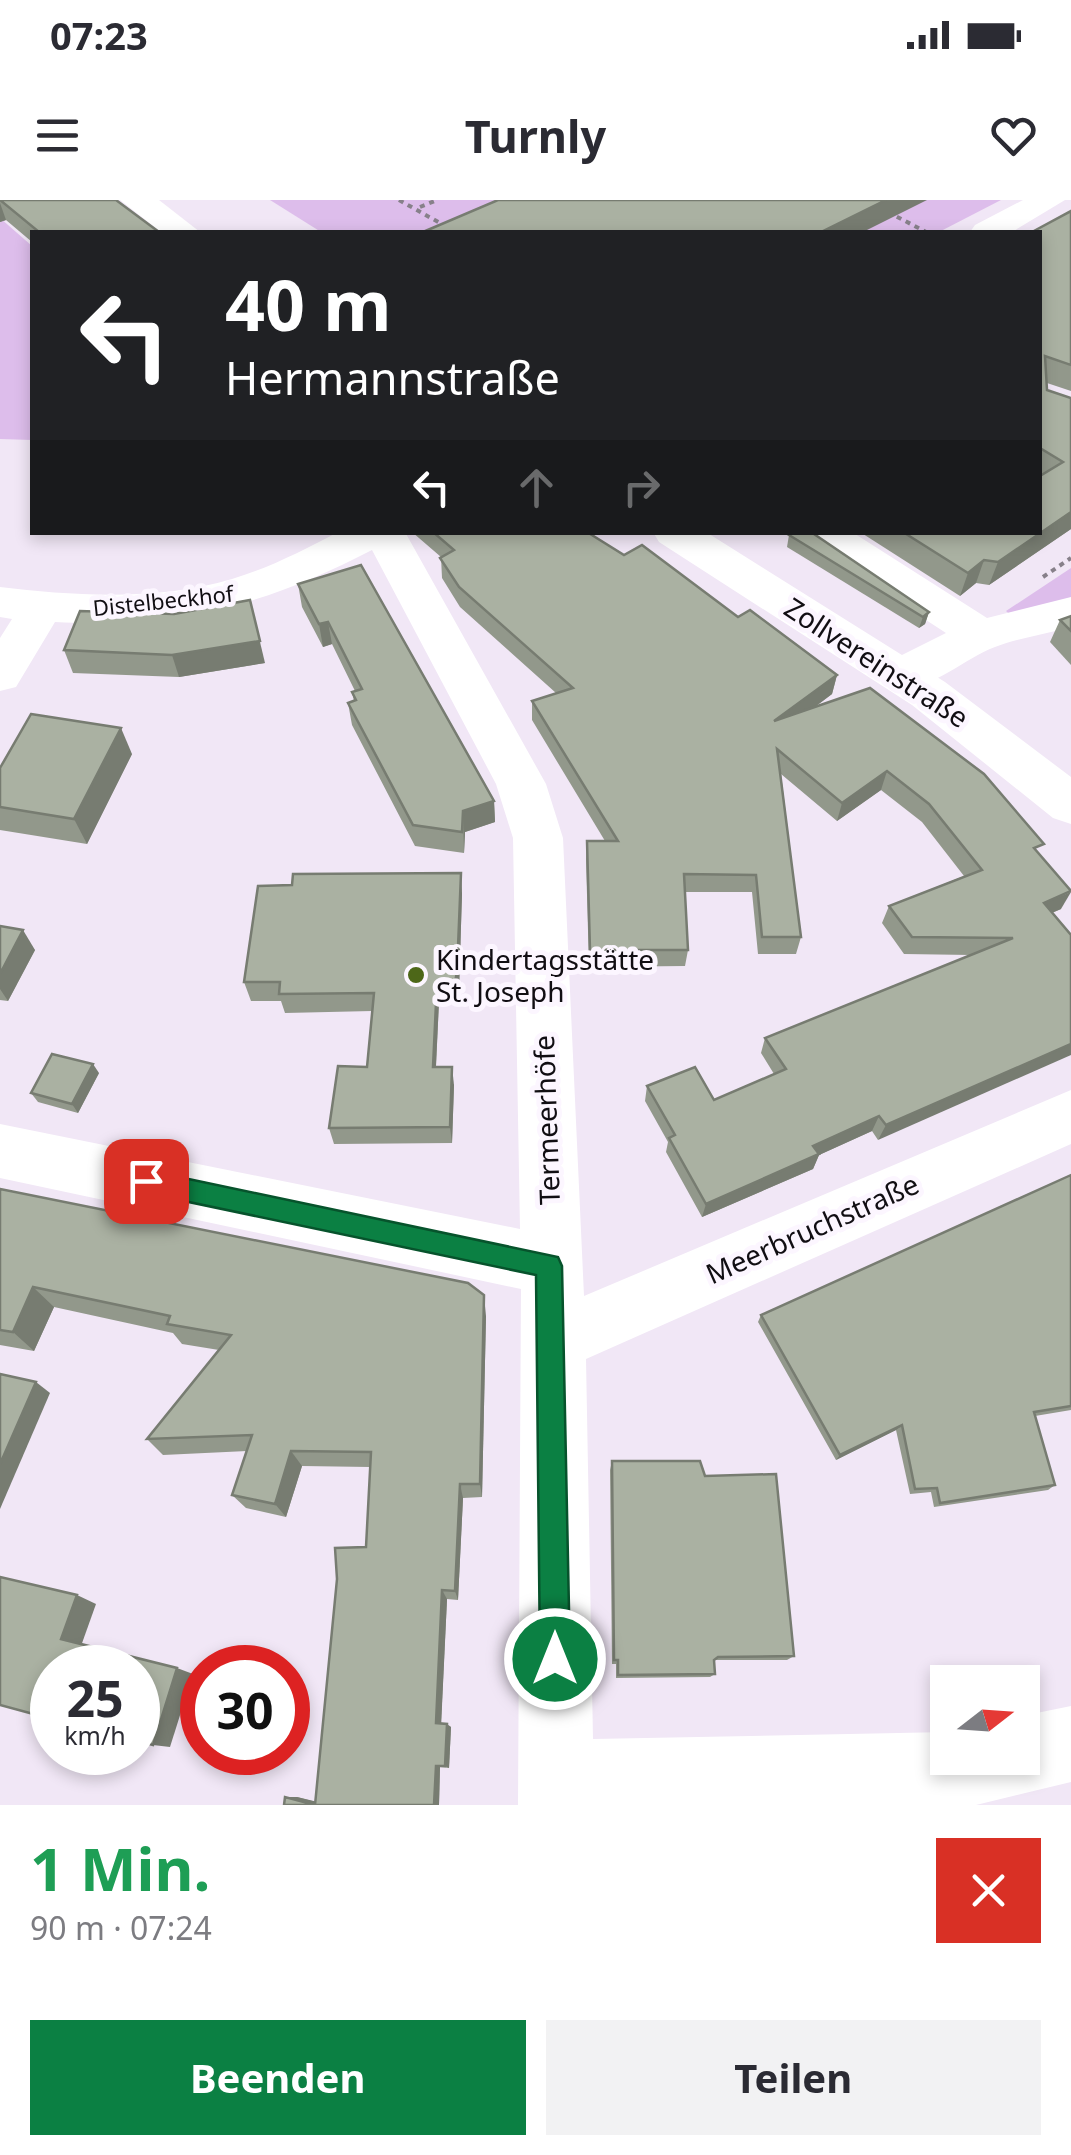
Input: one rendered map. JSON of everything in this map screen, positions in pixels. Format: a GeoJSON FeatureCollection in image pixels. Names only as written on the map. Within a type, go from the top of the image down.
{"type":"FeatureCollection","features":[{"type":"Feature","properties":{"kind":"street"},"geometry":{"type":"LineString","coordinates":[[137,200],[181,230]]}},
{"type":"Feature","properties":{"kind":"street"},"geometry":{"type":"LineString","coordinates":[[991,230],[1049,200],[1071,210]]}},
{"type":"Feature","properties":{"kind":"street","name":"Distelbeckhof"},"geometry":{"type":"LineString","coordinates":[[20,605],[191,600],[245,591],[367,535]]}},
{"type":"Feature","properties":{"kind":"street","name":"Termeerhöfe"},"geometry":{"type":"LineString","coordinates":[[386,535],[521,784],[538,838],[554,1341],[556,1792]]}},
{"type":"Feature","properties":{"kind":"street","name":"Zollvereinstraße"},"geometry":{"type":"LineString","coordinates":[[679,535],[904,674],[1030,768],[1071,804]]}},
{"type":"Feature","properties":{"kind":"street"},"geometry":{"type":"LineString","coordinates":[[826,535],[980,635]]}},
{"type":"Feature","properties":{"kind":"street"},"geometry":{"type":"LineString","coordinates":[[0,675],[20,605]]}},
{"type":"Feature","properties":{"kind":"street"},"geometry":{"type":"LineString","coordinates":[[904,674],[980,635],[1071,612]]}},
{"type":"Feature","properties":{"kind":"street","name":"Meerbruchstraße"},"geometry":{"type":"LineString","coordinates":[[554,1341],[1071,1116]]}},
{"type":"Feature","properties":{"kind":"street"},"geometry":{"type":"LineString","coordinates":[[0,1151],[549,1266]]}},
{"type":"Feature","properties":{"kind":"street"},"geometry":{"type":"LineString","coordinates":[[1040,1750],[1071,1744]]}},
{"type":"Feature","properties":{"kind":"street"},"geometry":{"type":"LineString","coordinates":[[556,1792],[930,1772]]}},
{"type":"Feature","properties":{"kind":"path"},"geometry":{"type":"LineString","coordinates":[[399,200],[453,230]]}},
{"type":"Feature","properties":{"kind":"path"},"geometry":{"type":"LineString","coordinates":[[419,208],[438,200]]}},
{"type":"Feature","properties":{"kind":"path"},"geometry":{"type":"LineString","coordinates":[[880,208],[922,230]]}},
{"type":"Feature","properties":{"kind":"shaded area"},"geometry":{"type":"Polygon","coordinates":[[[270,200],[1001,200],[943,230],[318,230],[270,200]]]}},
{"type":"Feature","properties":{"kind":"shaded area"},"geometry":{"type":"Polygon","coordinates":[[[0,218],[30,244],[30,440],[0,439],[0,218]]]}},
{"type":"Feature","properties":{"kind":"shaded area"},"geometry":{"type":"Polygon","coordinates":[[[1071,568],[1071,603],[1016,620],[1006,611],[1071,568]]]}},
{"type":"Feature","properties":{"kind":"building"},"geometry":{"type":"Polygon","coordinates":[[[0,200],[116,200],[156,230],[37,230],[0,200]]]}},
{"type":"Feature","properties":{"kind":"building"},"geometry":{"type":"Polygon","coordinates":[[[498,200],[886,200],[825,230],[428,230],[498,200]]]}},
{"type":"Feature","properties":{"kind":"building"},"geometry":{"type":"Polygon","coordinates":[[[1071,211],[1071,365],[1045,356],[1047,390],[1071,398],[1071,512],[1042,532],[1042,475],[1063,462],[1042,449],[1042,230],[1036,230],[1071,211]]]}},
{"type":"Feature","properties":{"kind":"building"},"geometry":{"type":"Polygon","coordinates":[[[436,535],[592,535],[624,555],[642,545],[738,617],[750,610],[837,675],[774,721],[870,688],[984,774],[1044,844],[1034,848],[1071,891],[1044,903],[1071,935],[1071,1044],[886,1125],[879,1116],[813,1146],[819,1154],[706,1204],[669,1138],[675,1135],[647,1086],[695,1067],[714,1100],[786,1069],[765,1038],[1013,938],[912,937],[889,906],[982,870],[929,804],[887,771],[842,803],[777,749],[801,937],[762,937],[756,875],[684,874],[688,950],[590,950],[587,841],[618,841],[532,701],[573,688],[459,587],[440,558],[454,550],[436,535]]]}},
{"type":"Feature","properties":{"kind":"building"},"geometry":{"type":"Polygon","coordinates":[[[789,535],[815,535],[929,612],[923,617],[789,535]]]}},
{"type":"Feature","properties":{"kind":"building"},"geometry":{"type":"Polygon","coordinates":[[[908,535],[1037,535],[998,562],[984,560],[968,573],[908,535]]]}},
{"type":"Feature","properties":{"kind":"building"},"geometry":{"type":"Polygon","coordinates":[[[361,565],[494,801],[463,811],[462,832],[413,825],[348,703],[356,700],[352,692],[362,689],[328,622],[319,624],[298,584],[361,565]]]}},
{"type":"Feature","properties":{"kind":"building"},"geometry":{"type":"Polygon","coordinates":[[[250,600],[260,641],[172,655],[64,650],[80,611],[174,614],[250,600]]]}},
{"type":"Feature","properties":{"kind":"building"},"geometry":{"type":"Polygon","coordinates":[[[1071,616],[1071,631],[1060,620],[1071,616]]]}},
{"type":"Feature","properties":{"kind":"building"},"geometry":{"type":"Polygon","coordinates":[[[31,714],[121,728],[74,819],[0,807],[0,768],[31,714]]]}},
{"type":"Feature","properties":{"kind":"building"},"geometry":{"type":"Polygon","coordinates":[[[461,873],[457,972],[455,982],[437,982],[433,1067],[452,1067],[450,1127],[329,1128],[338,1066],[367,1067],[374,993],[279,994],[280,982],[244,982],[258,886],[292,885],[293,874],[461,873]]]}},
{"type":"Feature","properties":{"kind":"building"},"geometry":{"type":"Polygon","coordinates":[[[0,926],[23,930],[0,974],[0,926]]]}},
{"type":"Feature","properties":{"kind":"building"},"geometry":{"type":"Polygon","coordinates":[[[52,1054],[93,1064],[72,1104],[31,1093],[52,1054]]]}},
{"type":"Feature","properties":{"kind":"building"},"geometry":{"type":"Polygon","coordinates":[[[1071,1175],[1071,1406],[1034,1412],[1055,1485],[940,1503],[937,1488],[915,1489],[902,1425],[840,1455],[761,1315],[1071,1175]]]}},
{"type":"Feature","properties":{"kind":"building"},"geometry":{"type":"Polygon","coordinates":[[[0,1189],[468,1283],[484,1295],[480,1484],[460,1484],[455,1591],[442,1590],[436,1723],[447,1724],[445,1766],[436,1766],[434,1805],[315,1805],[337,1579],[335,1548],[366,1547],[371,1452],[291,1451],[275,1504],[232,1495],[252,1435],[147,1439],[231,1335],[167,1324],[170,1316],[33,1287],[13,1332],[0,1330],[0,1189]]]}},
{"type":"Feature","properties":{"kind":"building"},"geometry":{"type":"Polygon","coordinates":[[[0,1374],[36,1382],[0,1464],[0,1374]]]}},
{"type":"Feature","properties":{"kind":"building"},"geometry":{"type":"Polygon","coordinates":[[[612,1461],[700,1461],[705,1476],[776,1474],[794,1656],[718,1657],[714,1660],[715,1674],[618,1675],[618,1660],[614,1660],[612,1461]]]}},
{"type":"Feature","properties":{"kind":"building"},"geometry":{"type":"Polygon","coordinates":[[[0,1577],[77,1595],[61,1639],[85,1645],[30,1645],[30,1713],[0,1705],[0,1577]]]}},
{"type":"Feature","properties":{"kind":"building"},"geometry":{"type":"Polygon","coordinates":[[[160,1664],[177,1668],[160,1723],[160,1664]]]}},
{"type":"Feature","properties":{"kind":"building"},"geometry":{"type":"Polygon","coordinates":[[[285,1797],[315,1805],[284,1805],[285,1797]]]}},
{"type":"Feature","properties":{"kind":"place","name":"Kindertagsstätte St. Joseph"},"geometry":{"type":"Point","coordinates":[416,975]}},
{"type":"Feature","properties":{"kind":"route"},"geometry":{"type":"LineString","coordinates":[[146,1181],[549,1266],[554,1341],[555,1659]]}}]}
